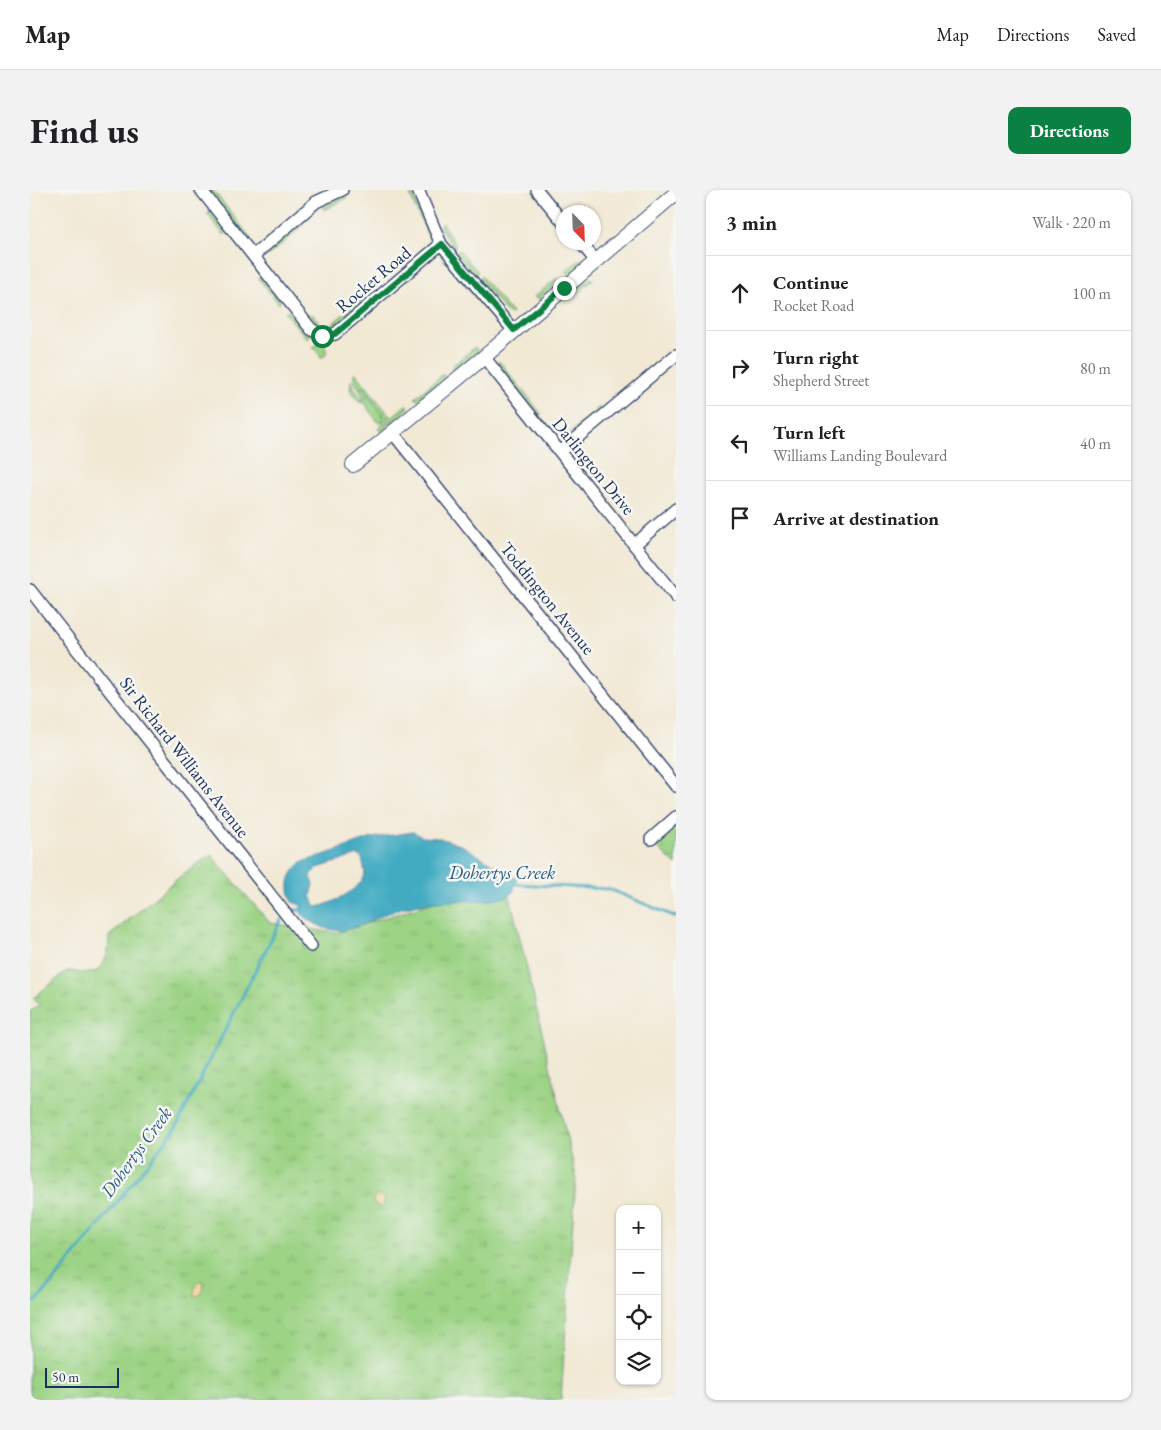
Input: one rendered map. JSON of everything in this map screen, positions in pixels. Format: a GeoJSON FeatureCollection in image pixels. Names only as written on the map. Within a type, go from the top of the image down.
{"type":"FeatureCollection","features":[{"type":"Feature","properties":{"kind":"street"},"geometry":{"type":"LineString","coordinates":[[201,190],[253,256],[316,202],[342,190]]}},
{"type":"Feature","properties":{"kind":"street"},"geometry":{"type":"LineString","coordinates":[[418,190],[442,244],[514,330]]}},
{"type":"Feature","properties":{"kind":"street"},"geometry":{"type":"LineString","coordinates":[[537,190],[556,213]]}},
{"type":"Feature","properties":{"kind":"street"},"geometry":{"type":"LineString","coordinates":[[353,465],[484,357],[676,191]]}},
{"type":"Feature","properties":{"kind":"street","name":"Rocket Road"},"geometry":{"type":"LineString","coordinates":[[253,256],[311,329],[319,335],[326,336],[335,334],[442,244]]}},
{"type":"Feature","properties":{"kind":"street"},"geometry":{"type":"LineString","coordinates":[[587,250],[596,261]]}},
{"type":"Feature","properties":{"kind":"street"},"geometry":{"type":"LineString","coordinates":[[560,452],[676,354]]}},
{"type":"Feature","properties":{"kind":"street","name":"Darlington Drive"},"geometry":{"type":"LineString","coordinates":[[484,357],[676,597]]}},
{"type":"Feature","properties":{"kind":"street","name":"Toddington Avenue"},"geometry":{"type":"LineString","coordinates":[[393,433],[676,786]]}},
{"type":"Feature","properties":{"kind":"street"},"geometry":{"type":"LineString","coordinates":[[634,545],[676,509]]}},
{"type":"Feature","properties":{"kind":"street","name":"Sir Richard Williams Avenue"},"geometry":{"type":"LineString","coordinates":[[30,590],[312,946]]}},
{"type":"Feature","properties":{"kind":"street"},"geometry":{"type":"LineString","coordinates":[[651,839],[676,817]]}},
{"type":"Feature","properties":{"kind":"green space"},"geometry":{"type":"Polygon","coordinates":[[[208,190],[213,190],[251,238],[248,240],[208,190]]]}},
{"type":"Feature","properties":{"kind":"green space"},"geometry":{"type":"Polygon","coordinates":[[[345,195],[347,198],[324,210],[323,206],[345,195]]]}},
{"type":"Feature","properties":{"kind":"green space"},"geometry":{"type":"Polygon","coordinates":[[[413,195],[431,236],[431,242],[410,196],[413,195]]]}},
{"type":"Feature","properties":{"kind":"green space"},"geometry":{"type":"Polygon","coordinates":[[[211,212],[226,232],[224,235],[207,214],[211,212]]]}},
{"type":"Feature","properties":{"kind":"green space"},"geometry":{"type":"Polygon","coordinates":[[[442,223],[456,246],[452,247],[439,226],[442,223]]]}},
{"type":"Feature","properties":{"kind":"green space"},"geometry":{"type":"Polygon","coordinates":[[[300,224],[303,226],[268,256],[269,250],[300,224]]]}},
{"type":"Feature","properties":{"kind":"green space"},"geometry":{"type":"Polygon","coordinates":[[[459,250],[478,272],[474,274],[456,253],[459,250]]]}},
{"type":"Feature","properties":{"kind":"green space"},"geometry":{"type":"Polygon","coordinates":[[[442,258],[449,262],[498,321],[498,325],[442,258]]]}},
{"type":"Feature","properties":{"kind":"green space"},"geometry":{"type":"Polygon","coordinates":[[[583,258],[579,268],[568,274],[565,271],[583,258]]]}},
{"type":"Feature","properties":{"kind":"green space"},"geometry":{"type":"Polygon","coordinates":[[[261,276],[281,301],[279,304],[258,278],[261,276]]]}},
{"type":"Feature","properties":{"kind":"green space"},"geometry":{"type":"Polygon","coordinates":[[[481,276],[512,313],[509,315],[478,279],[481,276]]]}},
{"type":"Feature","properties":{"kind":"green space"},"geometry":{"type":"Polygon","coordinates":[[[557,278],[558,282],[538,299],[534,297],[557,278]]]}},
{"type":"Feature","properties":{"kind":"green space"},"geometry":{"type":"Polygon","coordinates":[[[591,278],[593,280],[572,298],[570,295],[577,290],[577,285],[584,284],[591,278]]]}},
{"type":"Feature","properties":{"kind":"green space"},"geometry":{"type":"Polygon","coordinates":[[[363,298],[365,301],[334,328],[321,329],[309,317],[312,314],[322,326],[328,327],[363,298]]]}},
{"type":"Feature","properties":{"kind":"green space"},"geometry":{"type":"Polygon","coordinates":[[[289,310],[310,336],[307,339],[285,312],[289,310]]]}},
{"type":"Feature","properties":{"kind":"green space"},"geometry":{"type":"Polygon","coordinates":[[[324,342],[327,353],[322,358],[313,347],[324,342]]]}},
{"type":"Feature","properties":{"kind":"green space"},"geometry":{"type":"Polygon","coordinates":[[[475,347],[479,353],[455,369],[451,367],[475,347]]]}},
{"type":"Feature","properties":{"kind":"green space"},"geometry":{"type":"Polygon","coordinates":[[[499,361],[542,414],[539,415],[497,364],[499,361]]]}},
{"type":"Feature","properties":{"kind":"green space"},"geometry":{"type":"Polygon","coordinates":[[[355,372],[390,416],[383,422],[382,414],[364,387],[359,388],[353,380],[355,372]]]}},
{"type":"Feature","properties":{"kind":"green space"},"geometry":{"type":"Polygon","coordinates":[[[443,374],[445,377],[418,400],[415,398],[443,374]]]}},
{"type":"Feature","properties":{"kind":"green space"},"geometry":{"type":"Polygon","coordinates":[[[351,381],[363,403],[359,402],[350,390],[351,381]]]}},
{"type":"Feature","properties":{"kind":"green space"},"geometry":{"type":"Polygon","coordinates":[[[363,387],[382,414],[383,422],[380,424],[369,411],[359,388],[363,387]]]}},
{"type":"Feature","properties":{"kind":"green space"},"geometry":{"type":"Polygon","coordinates":[[[407,404],[409,408],[382,431],[378,429],[407,404]]]}},
{"type":"Feature","properties":{"kind":"green space"},"geometry":{"type":"Polygon","coordinates":[[[599,407],[601,411],[567,439],[564,438],[599,407]]]}},
{"type":"Feature","properties":{"kind":"green space"},"geometry":{"type":"Polygon","coordinates":[[[676,823],[676,865],[653,843],[676,823]]]}},
{"type":"Feature","properties":{"kind":"green space"},"geometry":{"type":"Polygon","coordinates":[[[211,855],[270,923],[336,933],[431,903],[503,867],[576,1176],[561,1400],[30,1400],[30,1012],[39,1005],[33,998],[67,971],[90,973],[101,967],[107,956],[109,936],[183,874],[211,855]]]}},
{"type":"Feature","properties":{"kind":"sand"},"geometry":{"type":"Polygon","coordinates":[[[376,1194],[385,1198],[383,1207],[374,1204],[373,1199],[376,1194]]]}},
{"type":"Feature","properties":{"kind":"sand"},"geometry":{"type":"Polygon","coordinates":[[[201,1280],[205,1283],[200,1295],[194,1296],[195,1286],[201,1280]]]}},
{"type":"Feature","properties":{"kind":"water"},"geometry":{"type":"Polygon","coordinates":[[[413,832],[423,837],[440,838],[463,846],[517,879],[513,892],[506,897],[493,900],[440,902],[409,906],[367,923],[342,930],[330,929],[316,924],[301,913],[301,905],[292,902],[289,890],[291,875],[298,866],[303,862],[372,838],[413,832]],[[358,855],[318,868],[310,875],[314,884],[311,896],[316,907],[338,899],[359,884],[365,873],[362,858],[358,855]]]}},
{"type":"Feature","properties":{"kind":"waterway","name":"Dohertys Creek"},"geometry":{"type":"LineString","coordinates":[[515,884],[609,889],[676,917]]}},
{"type":"Feature","properties":{"kind":"waterway","name":"Dohertys Creek"},"geometry":{"type":"LineString","coordinates":[[295,910],[305,910]]}},
{"type":"Feature","properties":{"kind":"waterway","name":"Dohertys Creek"},"geometry":{"type":"LineString","coordinates":[[30,1303],[37,1301],[174,1131],[281,920]]}},
{"type":"Feature","properties":{"kind":"route"},"geometry":{"type":"LineString","coordinates":[[322,336],[335,334],[442,244],[514,330],[564,288]]}}]}
